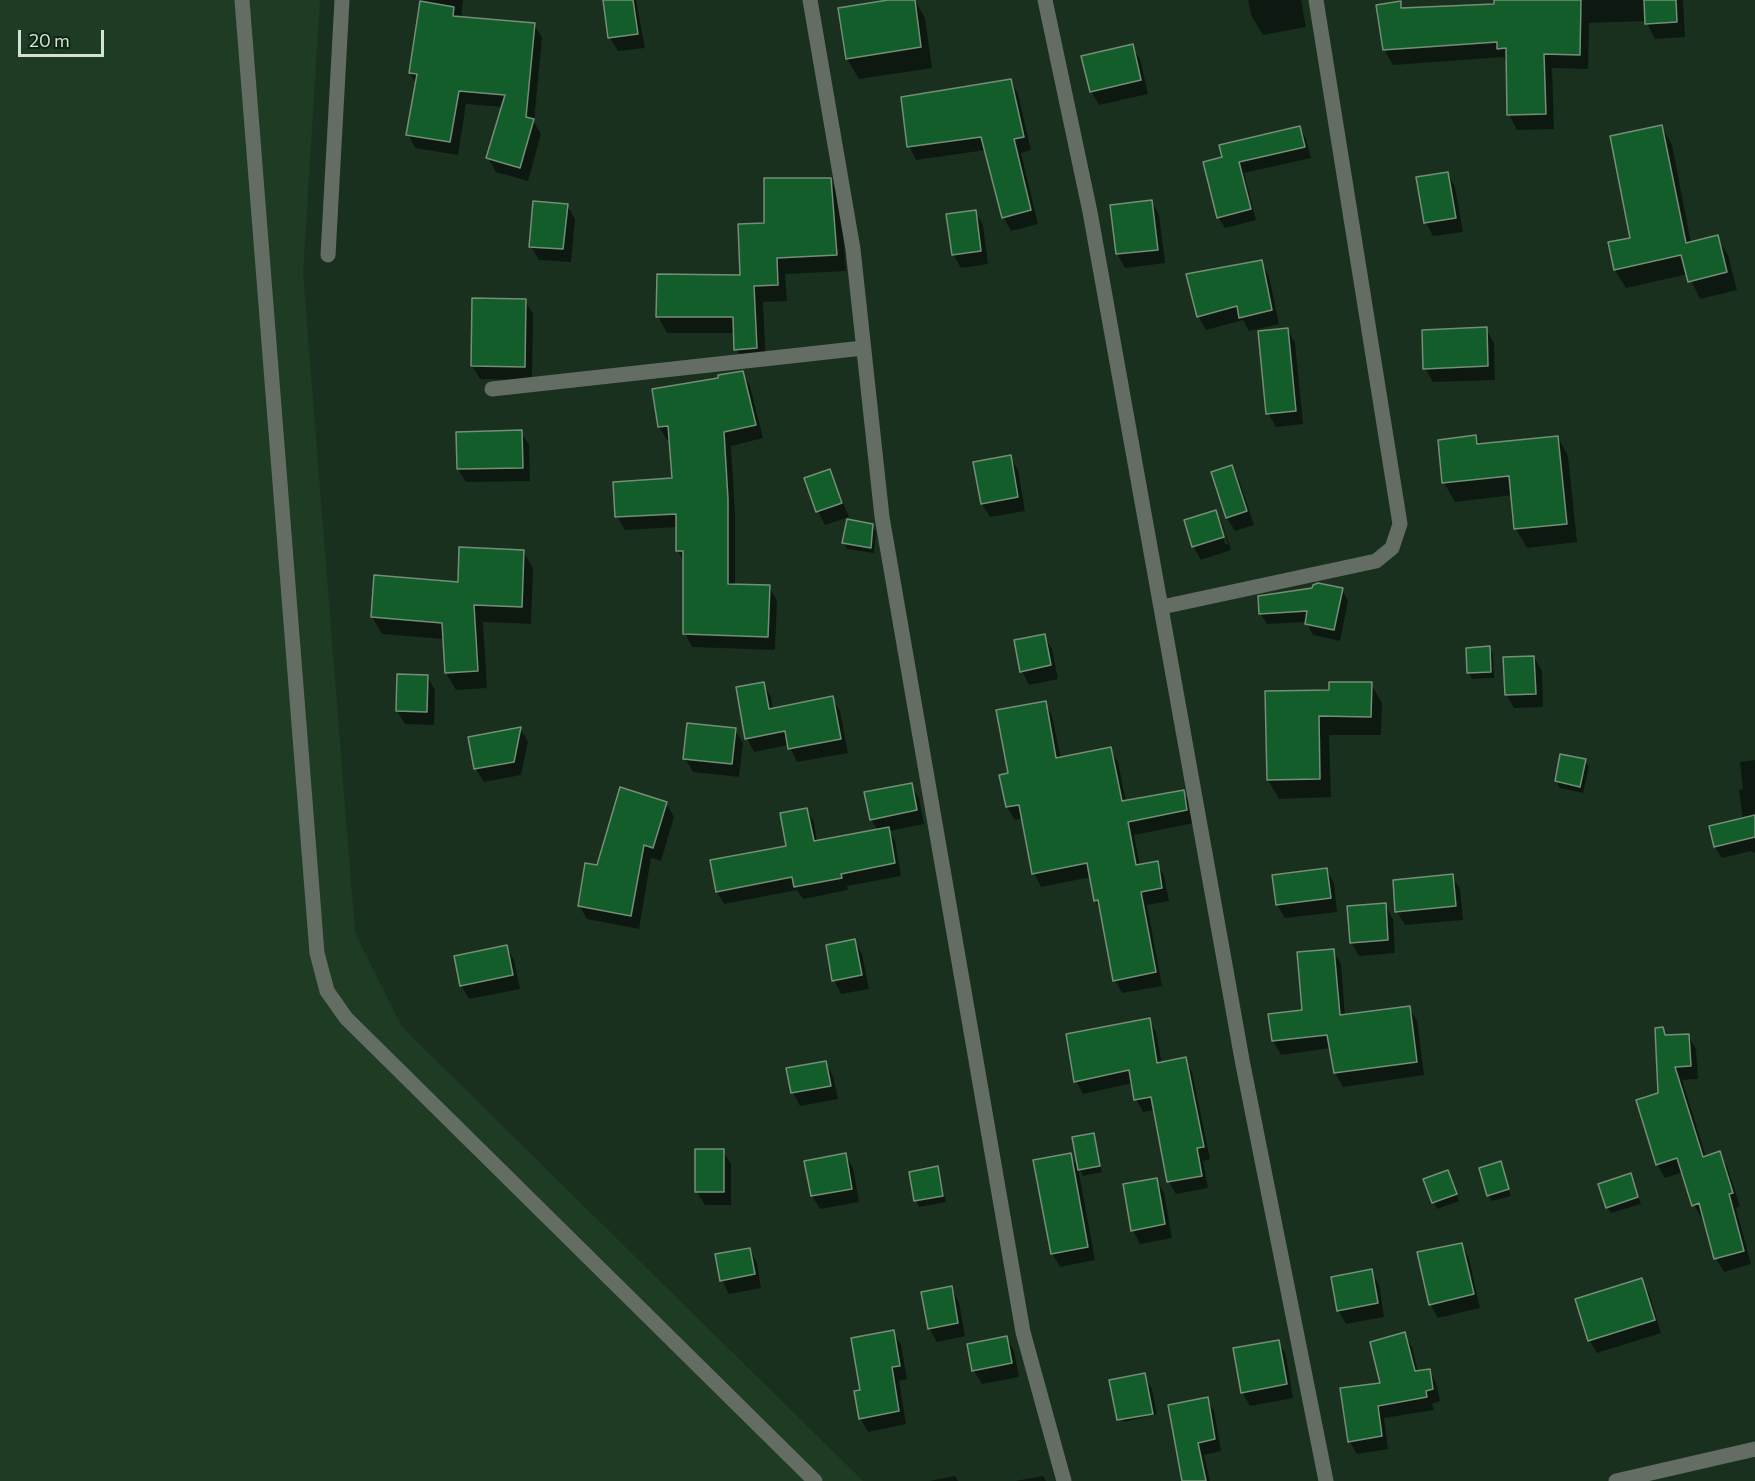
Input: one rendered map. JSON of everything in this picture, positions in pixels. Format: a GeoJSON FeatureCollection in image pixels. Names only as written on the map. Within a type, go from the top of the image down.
{"type":"FeatureCollection","features":[{"type":"Feature","properties":{"kind":"street"},"geometry":{"type":"LineString","coordinates":[[242,0],[316,941],[327,991],[346,1018],[815,1481]]}},
{"type":"Feature","properties":{"kind":"street"},"geometry":{"type":"LineString","coordinates":[[328,255],[342,0]]}},
{"type":"Feature","properties":{"kind":"street"},"geometry":{"type":"LineString","coordinates":[[810,0],[853,249],[862,348],[877,454],[882,517],[1023,1332],[1064,1481]]}},
{"type":"Feature","properties":{"kind":"street"},"geometry":{"type":"LineString","coordinates":[[1045,0],[1090,212],[1243,1065],[1326,1481]]}},
{"type":"Feature","properties":{"kind":"street"},"geometry":{"type":"LineString","coordinates":[[1162,607],[1376,561],[1392,548],[1400,524],[1316,0]]}},
{"type":"Feature","properties":{"kind":"street"},"geometry":{"type":"LineString","coordinates":[[492,389],[862,348]]}},
{"type":"Feature","properties":{"kind":"street"},"geometry":{"type":"LineString","coordinates":[[1616,1481],[1755,1449]]}},
{"type":"Feature","properties":{"kind":"shaded area"},"geometry":{"type":"Polygon","coordinates":[[[0,0],[320,0],[303,273],[355,933],[402,1027],[863,1481],[0,1481],[0,0]]]}},
{"type":"Feature","properties":{"kind":"building"},"geometry":{"type":"Polygon","coordinates":[[[603,0],[633,0],[638,34],[608,38],[603,0]]]}},
{"type":"Feature","properties":{"kind":"building"},"geometry":{"type":"Polygon","coordinates":[[[888,0],[915,0],[921,47],[846,59],[838,8],[888,0]]]}},
{"type":"Feature","properties":{"kind":"building"},"geometry":{"type":"Polygon","coordinates":[[[1494,0],[1581,0],[1580,55],[1544,54],[1546,114],[1507,115],[1506,48],[1497,49],[1497,42],[1383,50],[1376,5],[1401,1],[1401,8],[1494,4],[1494,0]]]}},
{"type":"Feature","properties":{"kind":"building"},"geometry":{"type":"Polygon","coordinates":[[[1644,0],[1676,0],[1677,22],[1645,24],[1644,0]]]}},
{"type":"Feature","properties":{"kind":"building"},"geometry":{"type":"Polygon","coordinates":[[[420,1],[454,7],[453,16],[535,23],[526,117],[534,119],[520,168],[486,158],[505,95],[459,91],[450,142],[406,135],[417,74],[409,73],[420,1]]]}},
{"type":"Feature","properties":{"kind":"building"},"geometry":{"type":"Polygon","coordinates":[[[1133,44],[1141,80],[1090,92],[1081,56],[1133,44]]]}},
{"type":"Feature","properties":{"kind":"building"},"geometry":{"type":"Polygon","coordinates":[[[1011,79],[1024,137],[1014,139],[1031,210],[1002,218],[981,137],[907,147],[901,97],[1011,79]]]}},
{"type":"Feature","properties":{"kind":"building"},"geometry":{"type":"Polygon","coordinates":[[[1662,125],[1686,243],[1718,235],[1727,272],[1688,282],[1681,255],[1614,270],[1608,242],[1630,238],[1610,136],[1662,125]]]}},
{"type":"Feature","properties":{"kind":"building"},"geometry":{"type":"Polygon","coordinates":[[[1300,126],[1305,147],[1239,162],[1251,209],[1217,218],[1203,162],[1222,157],[1219,145],[1300,126]]]}},
{"type":"Feature","properties":{"kind":"building"},"geometry":{"type":"Polygon","coordinates":[[[1448,172],[1456,218],[1424,223],[1416,177],[1448,172]]]}},
{"type":"Feature","properties":{"kind":"building"},"geometry":{"type":"Polygon","coordinates":[[[764,178],[831,178],[837,255],[777,258],[778,285],[754,286],[757,348],[734,350],[733,317],[656,317],[657,274],[740,275],[738,224],[764,223],[764,178]]]}},
{"type":"Feature","properties":{"kind":"building"},"geometry":{"type":"Polygon","coordinates":[[[1152,200],[1158,250],[1116,254],[1110,205],[1152,200]]]}},
{"type":"Feature","properties":{"kind":"building"},"geometry":{"type":"Polygon","coordinates":[[[533,201],[568,204],[563,249],[529,247],[533,201]]]}},
{"type":"Feature","properties":{"kind":"building"},"geometry":{"type":"Polygon","coordinates":[[[976,210],[981,251],[952,255],[946,214],[976,210]]]}},
{"type":"Feature","properties":{"kind":"building"},"geometry":{"type":"Polygon","coordinates":[[[1262,260],[1272,310],[1239,318],[1237,306],[1197,317],[1186,274],[1262,260]]]}},
{"type":"Feature","properties":{"kind":"building"},"geometry":{"type":"Polygon","coordinates":[[[472,298],[526,299],[525,367],[471,366],[472,298]]]}},
{"type":"Feature","properties":{"kind":"building"},"geometry":{"type":"Polygon","coordinates":[[[1487,327],[1488,366],[1423,369],[1422,330],[1487,327]]]}},
{"type":"Feature","properties":{"kind":"building"},"geometry":{"type":"Polygon","coordinates":[[[1288,328],[1296,411],[1266,414],[1258,331],[1288,328]]]}},
{"type":"Feature","properties":{"kind":"building"},"geometry":{"type":"Polygon","coordinates":[[[743,371],[756,425],[724,432],[728,499],[728,584],[770,585],[768,637],[683,634],[683,551],[676,551],[676,514],[615,517],[613,482],[672,478],[668,426],[658,427],[652,389],[718,378],[718,375],[743,371]]]}},
{"type":"Feature","properties":{"kind":"building"},"geometry":{"type":"Polygon","coordinates":[[[522,430],[523,468],[457,469],[456,432],[522,430]]]}},
{"type":"Feature","properties":{"kind":"building"},"geometry":{"type":"Polygon","coordinates":[[[1476,435],[1477,444],[1558,436],[1567,524],[1514,529],[1509,476],[1442,483],[1438,440],[1476,435]]]}},
{"type":"Feature","properties":{"kind":"building"},"geometry":{"type":"Polygon","coordinates":[[[1011,455],[1018,497],[981,504],[973,462],[1011,455]]]}},
{"type":"Feature","properties":{"kind":"building"},"geometry":{"type":"Polygon","coordinates":[[[1232,465],[1247,511],[1226,518],[1211,472],[1232,465]]]}},
{"type":"Feature","properties":{"kind":"building"},"geometry":{"type":"Polygon","coordinates":[[[830,469],[842,503],[816,512],[804,478],[830,469]]]}},
{"type":"Feature","properties":{"kind":"building"},"geometry":{"type":"Polygon","coordinates":[[[1216,510],[1224,537],[1192,547],[1184,520],[1216,510]]]}},
{"type":"Feature","properties":{"kind":"building"},"geometry":{"type":"Polygon","coordinates":[[[847,519],[873,524],[871,548],[842,543],[847,519]]]}},
{"type":"Feature","properties":{"kind":"building"},"geometry":{"type":"Polygon","coordinates":[[[459,547],[524,550],[522,607],[474,605],[478,671],[445,673],[442,623],[371,617],[374,575],[458,582],[459,547]]]}},
{"type":"Feature","properties":{"kind":"building"},"geometry":{"type":"Polygon","coordinates":[[[1318,583],[1343,588],[1334,630],[1305,624],[1307,611],[1259,614],[1258,596],[1312,588],[1318,583]]]}},
{"type":"Feature","properties":{"kind":"building"},"geometry":{"type":"Polygon","coordinates":[[[1045,634],[1051,665],[1020,672],[1014,640],[1045,634]]]}},
{"type":"Feature","properties":{"kind":"building"},"geometry":{"type":"Polygon","coordinates":[[[1490,646],[1491,672],[1467,673],[1466,648],[1490,646]]]}},
{"type":"Feature","properties":{"kind":"building"},"geometry":{"type":"Polygon","coordinates":[[[1534,656],[1536,694],[1505,695],[1503,657],[1534,656]]]}},
{"type":"Feature","properties":{"kind":"building"},"geometry":{"type":"Polygon","coordinates":[[[397,674],[428,675],[427,712],[396,711],[397,674]]]}},
{"type":"Feature","properties":{"kind":"building"},"geometry":{"type":"Polygon","coordinates":[[[764,682],[769,709],[833,696],[841,739],[788,749],[785,731],[745,739],[736,687],[764,682]]]}},
{"type":"Feature","properties":{"kind":"building"},"geometry":{"type":"Polygon","coordinates":[[[1329,682],[1372,682],[1371,717],[1319,716],[1320,779],[1267,780],[1265,691],[1329,690],[1329,682]]]}},
{"type":"Feature","properties":{"kind":"building"},"geometry":{"type":"Polygon","coordinates":[[[1046,701],[1056,758],[1111,747],[1122,801],[1184,790],[1187,810],[1128,822],[1136,865],[1158,861],[1162,888],[1141,892],[1156,972],[1113,981],[1098,900],[1094,901],[1087,863],[1032,874],[1019,805],[1006,807],[999,775],[1008,773],[996,710],[1046,701]]]}},
{"type":"Feature","properties":{"kind":"building"},"geometry":{"type":"Polygon","coordinates":[[[687,723],[736,728],[732,764],[683,759],[687,723]]]}},
{"type":"Feature","properties":{"kind":"building"},"geometry":{"type":"Polygon","coordinates":[[[521,727],[514,762],[474,769],[468,737],[521,727]]]}},
{"type":"Feature","properties":{"kind":"building"},"geometry":{"type":"Polygon","coordinates":[[[1560,754],[1586,759],[1580,787],[1555,781],[1560,754]]]}},
{"type":"Feature","properties":{"kind":"building"},"geometry":{"type":"Polygon","coordinates":[[[912,783],[917,810],[870,820],[864,792],[912,783]]]}},
{"type":"Feature","properties":{"kind":"building"},"geometry":{"type":"Polygon","coordinates":[[[620,787],[667,802],[653,848],[644,845],[631,916],[578,906],[585,863],[597,865],[620,787]]]}},
{"type":"Feature","properties":{"kind":"building"},"geometry":{"type":"Polygon","coordinates":[[[807,808],[814,841],[889,827],[895,863],[841,874],[842,878],[794,887],[792,877],[716,892],[710,860],[786,846],[780,813],[807,808]]]}},
{"type":"Feature","properties":{"kind":"building"},"geometry":{"type":"Polygon","coordinates":[[[1755,815],[1755,837],[1714,847],[1709,826],[1755,815]]]}},
{"type":"Feature","properties":{"kind":"building"},"geometry":{"type":"Polygon","coordinates":[[[1327,868],[1331,898],[1276,905],[1272,875],[1327,868]]]}},
{"type":"Feature","properties":{"kind":"building"},"geometry":{"type":"Polygon","coordinates":[[[1453,874],[1456,906],[1395,912],[1393,880],[1453,874]]]}},
{"type":"Feature","properties":{"kind":"building"},"geometry":{"type":"Polygon","coordinates":[[[1386,903],[1388,940],[1350,943],[1347,906],[1386,903]]]}},
{"type":"Feature","properties":{"kind":"building"},"geometry":{"type":"Polygon","coordinates":[[[855,939],[862,975],[832,981],[826,945],[855,939]]]}},
{"type":"Feature","properties":{"kind":"building"},"geometry":{"type":"Polygon","coordinates":[[[507,945],[513,975],[460,986],[454,956],[507,945]]]}},
{"type":"Feature","properties":{"kind":"building"},"geometry":{"type":"Polygon","coordinates":[[[1334,949],[1340,1015],[1410,1006],[1417,1062],[1334,1073],[1327,1035],[1272,1041],[1268,1014],[1302,1010],[1297,952],[1334,949]]]}},
{"type":"Feature","properties":{"kind":"building"},"geometry":{"type":"Polygon","coordinates":[[[1150,1018],[1157,1063],[1186,1057],[1204,1147],[1197,1148],[1202,1176],[1167,1182],[1151,1097],[1134,1100],[1129,1070],[1074,1082],[1066,1034],[1150,1018]]]}},
{"type":"Feature","properties":{"kind":"building"},"geometry":{"type":"Polygon","coordinates":[[[1663,1027],[1665,1035],[1689,1034],[1691,1066],[1675,1067],[1703,1157],[1720,1151],[1733,1193],[1729,1194],[1744,1251],[1714,1259],[1699,1203],[1692,1206],[1677,1158],[1656,1165],[1636,1100],[1658,1093],[1655,1028],[1663,1027]]]}},
{"type":"Feature","properties":{"kind":"building"},"geometry":{"type":"Polygon","coordinates":[[[826,1061],[831,1086],[791,1093],[786,1068],[826,1061]]]}},
{"type":"Feature","properties":{"kind":"building"},"geometry":{"type":"Polygon","coordinates":[[[1094,1133],[1100,1166],[1078,1170],[1072,1137],[1094,1133]]]}},
{"type":"Feature","properties":{"kind":"building"},"geometry":{"type":"Polygon","coordinates":[[[695,1149],[724,1149],[724,1192],[695,1192],[695,1149]]]}},
{"type":"Feature","properties":{"kind":"building"},"geometry":{"type":"Polygon","coordinates":[[[846,1153],[852,1189],[811,1196],[804,1161],[846,1153]]]}},
{"type":"Feature","properties":{"kind":"building"},"geometry":{"type":"Polygon","coordinates":[[[1071,1153],[1088,1247],[1051,1254],[1033,1160],[1071,1153]]]}},
{"type":"Feature","properties":{"kind":"building"},"geometry":{"type":"Polygon","coordinates":[[[1501,1161],[1509,1189],[1487,1196],[1479,1168],[1501,1161]]]}},
{"type":"Feature","properties":{"kind":"building"},"geometry":{"type":"Polygon","coordinates":[[[938,1166],[943,1196],[914,1201],[909,1172],[938,1166]]]}},
{"type":"Feature","properties":{"kind":"building"},"geometry":{"type":"Polygon","coordinates":[[[1448,1170],[1457,1194],[1432,1203],[1423,1179],[1448,1170]]]}},
{"type":"Feature","properties":{"kind":"building"},"geometry":{"type":"Polygon","coordinates":[[[1631,1173],[1638,1197],[1606,1208],[1598,1184],[1631,1173]]]}},
{"type":"Feature","properties":{"kind":"building"},"geometry":{"type":"Polygon","coordinates":[[[1157,1178],[1165,1224],[1131,1231],[1123,1184],[1157,1178]]]}},
{"type":"Feature","properties":{"kind":"building"},"geometry":{"type":"Polygon","coordinates":[[[1462,1243],[1474,1294],[1429,1305],[1417,1252],[1462,1243]]]}},
{"type":"Feature","properties":{"kind":"building"},"geometry":{"type":"Polygon","coordinates":[[[750,1248],[755,1274],[720,1281],[715,1254],[750,1248]]]}},
{"type":"Feature","properties":{"kind":"building"},"geometry":{"type":"Polygon","coordinates":[[[1372,1269],[1378,1303],[1337,1311],[1331,1277],[1372,1269]]]}},
{"type":"Feature","properties":{"kind":"building"},"geometry":{"type":"Polygon","coordinates":[[[1642,1278],[1655,1320],[1588,1341],[1575,1299],[1642,1278]]]}},
{"type":"Feature","properties":{"kind":"building"},"geometry":{"type":"Polygon","coordinates":[[[952,1286],[958,1323],[928,1329],[921,1292],[952,1286]]]}},
{"type":"Feature","properties":{"kind":"building"},"geometry":{"type":"Polygon","coordinates":[[[894,1330],[900,1366],[892,1367],[899,1411],[859,1419],[854,1391],[860,1390],[851,1338],[894,1330]]]}},
{"type":"Feature","properties":{"kind":"building"},"geometry":{"type":"Polygon","coordinates":[[[1405,1332],[1415,1371],[1430,1369],[1433,1389],[1426,1391],[1427,1397],[1378,1406],[1382,1436],[1348,1442],[1340,1388],[1380,1383],[1370,1342],[1405,1332]]]}},
{"type":"Feature","properties":{"kind":"building"},"geometry":{"type":"Polygon","coordinates":[[[1007,1336],[1012,1363],[972,1371],[967,1344],[1007,1336]]]}},
{"type":"Feature","properties":{"kind":"building"},"geometry":{"type":"Polygon","coordinates":[[[1279,1340],[1287,1384],[1241,1393],[1233,1348],[1279,1340]]]}},
{"type":"Feature","properties":{"kind":"building"},"geometry":{"type":"Polygon","coordinates":[[[1145,1373],[1153,1414],[1117,1420],[1109,1380],[1145,1373]]]}},
{"type":"Feature","properties":{"kind":"building"},"geometry":{"type":"Polygon","coordinates":[[[1208,1397],[1215,1439],[1198,1443],[1206,1481],[1182,1481],[1168,1405],[1208,1397]]]}}]}
